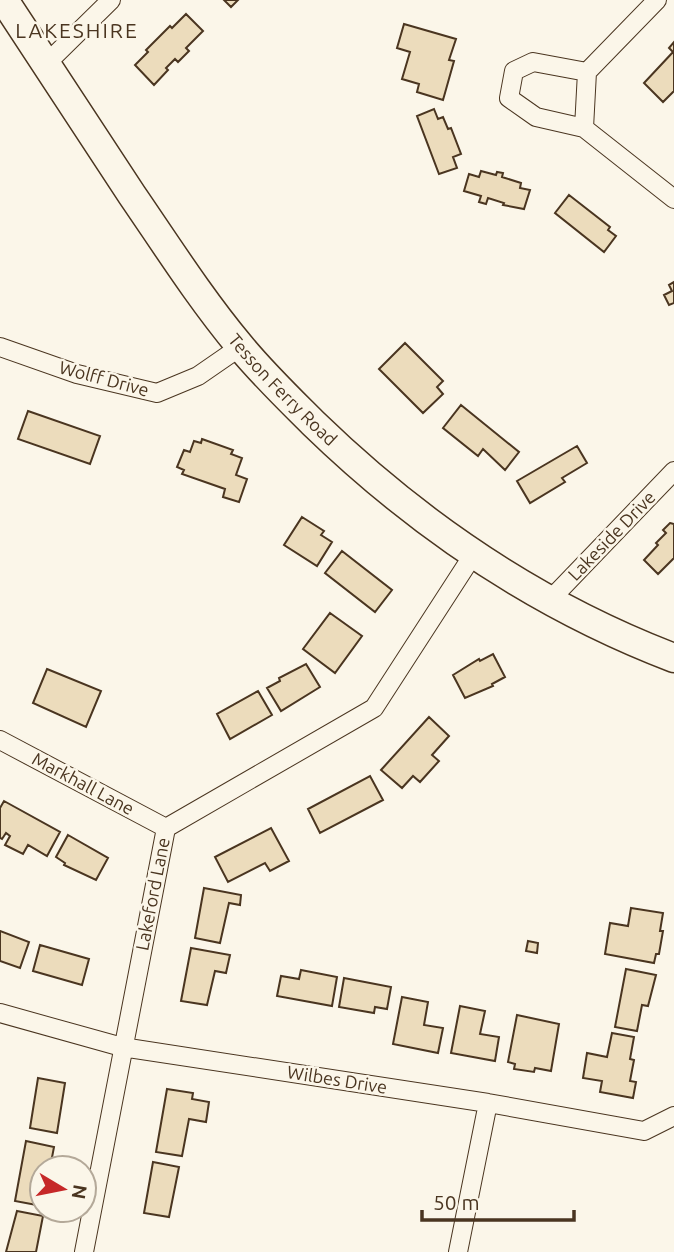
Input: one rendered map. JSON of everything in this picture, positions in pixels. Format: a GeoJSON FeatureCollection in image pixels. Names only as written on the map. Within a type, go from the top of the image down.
{"type":"FeatureCollection","features":[{"type":"Feature","properties":{"kind":"main road","name":"Tesson Ferry Road"},"geometry":{"type":"LineString","coordinates":[[4,0],[194,285],[240,347],[284,394],[336,445],[399,500],[474,555],[601,627],[674,658]]}},
{"type":"Feature","properties":{"kind":"street"},"geometry":{"type":"LineString","coordinates":[[46,64],[111,0]]}},
{"type":"Feature","properties":{"kind":"street"},"geometry":{"type":"LineString","coordinates":[[584,128],[587,72],[657,0]]}},
{"type":"Feature","properties":{"kind":"street"},"geometry":{"type":"LineString","coordinates":[[587,72],[533,62],[514,71],[509,98],[536,117],[584,128],[674,199]]}},
{"type":"Feature","properties":{"kind":"street","name":"Wolff Drive"},"geometry":{"type":"LineString","coordinates":[[0,347],[77,374],[157,393],[198,376],[240,347]]}},
{"type":"Feature","properties":{"kind":"street","name":"Lakeside Drive"},"geometry":{"type":"LineString","coordinates":[[550,600],[674,471]]}},
{"type":"Feature","properties":{"kind":"street","name":"Lakeford Lane"},"geometry":{"type":"LineString","coordinates":[[84,1252],[166,828],[374,708],[474,555]]}},
{"type":"Feature","properties":{"kind":"street","name":"Markhall Lane"},"geometry":{"type":"LineString","coordinates":[[0,740],[166,828]]}},
{"type":"Feature","properties":{"kind":"street","name":"Wilbes Drive"},"geometry":{"type":"LineString","coordinates":[[0,1013],[122,1047],[488,1103],[644,1131],[674,1116]]}},
{"type":"Feature","properties":{"kind":"street"},"geometry":{"type":"LineString","coordinates":[[458,1252],[488,1103]]}},
{"type":"Feature","properties":{"kind":"building"},"geometry":{"type":"Polygon","coordinates":[[[224,0],[238,0],[231,7],[224,0]]]}},
{"type":"Feature","properties":{"kind":"building"},"geometry":{"type":"Polygon","coordinates":[[[186,14],[203,31],[186,48],[189,51],[178,62],[175,59],[154,85],[135,65],[170,26],[172,28],[186,14]]]}},
{"type":"Feature","properties":{"kind":"building"},"geometry":{"type":"Polygon","coordinates":[[[404,24],[456,39],[449,60],[454,61],[443,100],[417,92],[419,84],[402,79],[410,52],[397,48],[404,24]]]}},
{"type":"Feature","properties":{"kind":"building"},"geometry":{"type":"Polygon","coordinates":[[[674,42],[674,91],[663,102],[644,83],[673,52],[669,48],[674,42]]]}},
{"type":"Feature","properties":{"kind":"building"},"geometry":{"type":"Polygon","coordinates":[[[434,109],[438,119],[443,117],[448,129],[451,128],[461,154],[453,157],[457,168],[439,174],[417,116],[434,109]]]}},
{"type":"Feature","properties":{"kind":"building"},"geometry":{"type":"Polygon","coordinates":[[[481,171],[496,175],[497,172],[503,173],[502,177],[521,183],[520,188],[530,190],[524,209],[503,205],[504,203],[488,198],[486,204],[479,202],[481,196],[464,191],[469,174],[479,177],[481,171]]]}},
{"type":"Feature","properties":{"kind":"building"},"geometry":{"type":"Polygon","coordinates":[[[569,195],[610,227],[608,230],[616,236],[604,252],[555,213],[569,195]]]}},
{"type":"Feature","properties":{"kind":"building"},"geometry":{"type":"Polygon","coordinates":[[[674,282],[674,303],[669,305],[664,295],[672,291],[669,285],[674,282]]]}},
{"type":"Feature","properties":{"kind":"building"},"geometry":{"type":"Polygon","coordinates":[[[405,343],[443,381],[437,387],[443,394],[423,413],[379,369],[405,343]]]}},
{"type":"Feature","properties":{"kind":"building"},"geometry":{"type":"Polygon","coordinates":[[[461,405],[519,452],[505,470],[483,449],[478,456],[443,428],[461,405]]]}},
{"type":"Feature","properties":{"kind":"building"},"geometry":{"type":"Polygon","coordinates":[[[28,411],[100,436],[90,464],[18,439],[28,411]]]}},
{"type":"Feature","properties":{"kind":"building"},"geometry":{"type":"Polygon","coordinates":[[[202,439],[233,450],[231,454],[242,458],[236,475],[247,479],[239,502],[223,497],[225,489],[182,474],[184,470],[177,467],[184,450],[190,452],[194,441],[201,443],[202,439]]]}},
{"type":"Feature","properties":{"kind":"building"},"geometry":{"type":"Polygon","coordinates":[[[577,446],[587,463],[562,478],[565,482],[530,503],[517,481],[577,446]]]}},
{"type":"Feature","properties":{"kind":"building"},"geometry":{"type":"Polygon","coordinates":[[[302,517],[324,531],[321,535],[332,542],[317,566],[284,545],[302,517]]]}},
{"type":"Feature","properties":{"kind":"building"},"geometry":{"type":"Polygon","coordinates":[[[670,523],[674,524],[674,558],[658,574],[644,560],[658,545],[656,543],[666,533],[663,530],[670,523]]]}},
{"type":"Feature","properties":{"kind":"building"},"geometry":{"type":"Polygon","coordinates":[[[342,551],[392,590],[375,612],[325,573],[342,551]]]}},
{"type":"Feature","properties":{"kind":"building"},"geometry":{"type":"Polygon","coordinates":[[[330,613],[362,636],[335,673],[303,649],[330,613]]]}},
{"type":"Feature","properties":{"kind":"building"},"geometry":{"type":"Polygon","coordinates":[[[493,654],[505,677],[492,684],[493,686],[465,698],[453,675],[493,654]]]}},
{"type":"Feature","properties":{"kind":"building"},"geometry":{"type":"Polygon","coordinates":[[[306,664],[320,687],[281,711],[267,688],[280,681],[279,678],[306,664]]]}},
{"type":"Feature","properties":{"kind":"building"},"geometry":{"type":"Polygon","coordinates":[[[47,669],[101,691],[86,727],[33,703],[47,669]]]}},
{"type":"Feature","properties":{"kind":"building"},"geometry":{"type":"Polygon","coordinates":[[[258,691],[272,715],[230,739],[217,714],[258,691]]]}},
{"type":"Feature","properties":{"kind":"building"},"geometry":{"type":"Polygon","coordinates":[[[429,717],[449,736],[432,755],[439,761],[420,782],[413,776],[402,788],[381,770],[429,717]]]}},
{"type":"Feature","properties":{"kind":"building"},"geometry":{"type":"Polygon","coordinates":[[[370,776],[383,800],[320,833],[308,809],[370,776]]]}},
{"type":"Feature","properties":{"kind":"building"},"geometry":{"type":"Polygon","coordinates":[[[4,801],[60,832],[47,856],[28,845],[23,854],[5,845],[10,836],[6,833],[0,838],[0,808],[4,801]]]}},
{"type":"Feature","properties":{"kind":"building"},"geometry":{"type":"Polygon","coordinates":[[[271,828],[289,861],[270,871],[265,863],[228,882],[215,857],[271,828]]]}},
{"type":"Feature","properties":{"kind":"building"},"geometry":{"type":"Polygon","coordinates":[[[68,835],[108,858],[96,880],[64,865],[65,863],[56,857],[68,835]]]}},
{"type":"Feature","properties":{"kind":"building"},"geometry":{"type":"Polygon","coordinates":[[[204,888],[241,895],[240,905],[229,903],[220,943],[195,938],[204,888]]]}},
{"type":"Feature","properties":{"kind":"building"},"geometry":{"type":"Polygon","coordinates":[[[631,908],[663,913],[659,954],[656,954],[654,963],[605,954],[610,923],[628,926],[631,908]]]}},
{"type":"Feature","properties":{"kind":"building"},"geometry":{"type":"Polygon","coordinates":[[[0,931],[29,942],[20,968],[0,961],[0,931]]]}},
{"type":"Feature","properties":{"kind":"building"},"geometry":{"type":"Polygon","coordinates":[[[528,941],[538,943],[537,953],[526,951],[528,941]]]}},
{"type":"Feature","properties":{"kind":"building"},"geometry":{"type":"Polygon","coordinates":[[[40,945],[89,959],[82,985],[33,971],[40,945]]]}},
{"type":"Feature","properties":{"kind":"building"},"geometry":{"type":"Polygon","coordinates":[[[191,948],[230,955],[226,973],[215,971],[207,1005],[181,1001],[191,948]]]}},
{"type":"Feature","properties":{"kind":"building"},"geometry":{"type":"Polygon","coordinates":[[[626,969],[656,975],[648,1006],[642,1005],[637,1031],[615,1027],[626,969]]]}},
{"type":"Feature","properties":{"kind":"building"},"geometry":{"type":"Polygon","coordinates":[[[301,970],[337,977],[332,1006],[277,996],[281,976],[299,979],[301,970]]]}},
{"type":"Feature","properties":{"kind":"building"},"geometry":{"type":"Polygon","coordinates":[[[344,978],[391,987],[387,1009],[375,1007],[374,1013],[339,1007],[344,978]]]}},
{"type":"Feature","properties":{"kind":"building"},"geometry":{"type":"Polygon","coordinates":[[[402,997],[428,1002],[424,1025],[443,1028],[438,1053],[393,1044],[402,997]]]}},
{"type":"Feature","properties":{"kind":"building"},"geometry":{"type":"Polygon","coordinates":[[[460,1006],[485,1011],[480,1034],[499,1037],[495,1061],[451,1053],[460,1006]]]}},
{"type":"Feature","properties":{"kind":"building"},"geometry":{"type":"Polygon","coordinates":[[[517,1015],[559,1024],[551,1071],[535,1068],[534,1072],[514,1069],[515,1064],[508,1062],[517,1015]]]}},
{"type":"Feature","properties":{"kind":"building"},"geometry":{"type":"Polygon","coordinates":[[[612,1033],[634,1037],[630,1059],[634,1060],[630,1081],[636,1082],[633,1098],[600,1092],[602,1081],[583,1078],[587,1053],[607,1057],[612,1033]]]}},
{"type":"Feature","properties":{"kind":"building"},"geometry":{"type":"Polygon","coordinates":[[[38,1078],[65,1083],[57,1133],[30,1128],[38,1078]]]}},
{"type":"Feature","properties":{"kind":"building"},"geometry":{"type":"Polygon","coordinates":[[[167,1089],[193,1093],[192,1099],[209,1102],[206,1122],[189,1119],[182,1156],[156,1152],[167,1089]]]}},
{"type":"Feature","properties":{"kind":"building"},"geometry":{"type":"Polygon","coordinates":[[[26,1141],[54,1147],[53,1154],[28,1154],[28,1203],[15,1201],[26,1141]]]}},
{"type":"Feature","properties":{"kind":"building"},"geometry":{"type":"Polygon","coordinates":[[[153,1162],[179,1167],[169,1217],[144,1213],[153,1162]]]}},
{"type":"Feature","properties":{"kind":"building"},"geometry":{"type":"Polygon","coordinates":[[[17,1211],[28,1213],[28,1224],[41,1224],[36,1252],[6,1252],[17,1211]]]}},
{"type":"Feature","properties":{"kind":"district","name":"LAKESHIRE"},"geometry":{"type":"Point","coordinates":[77,31]}}]}
